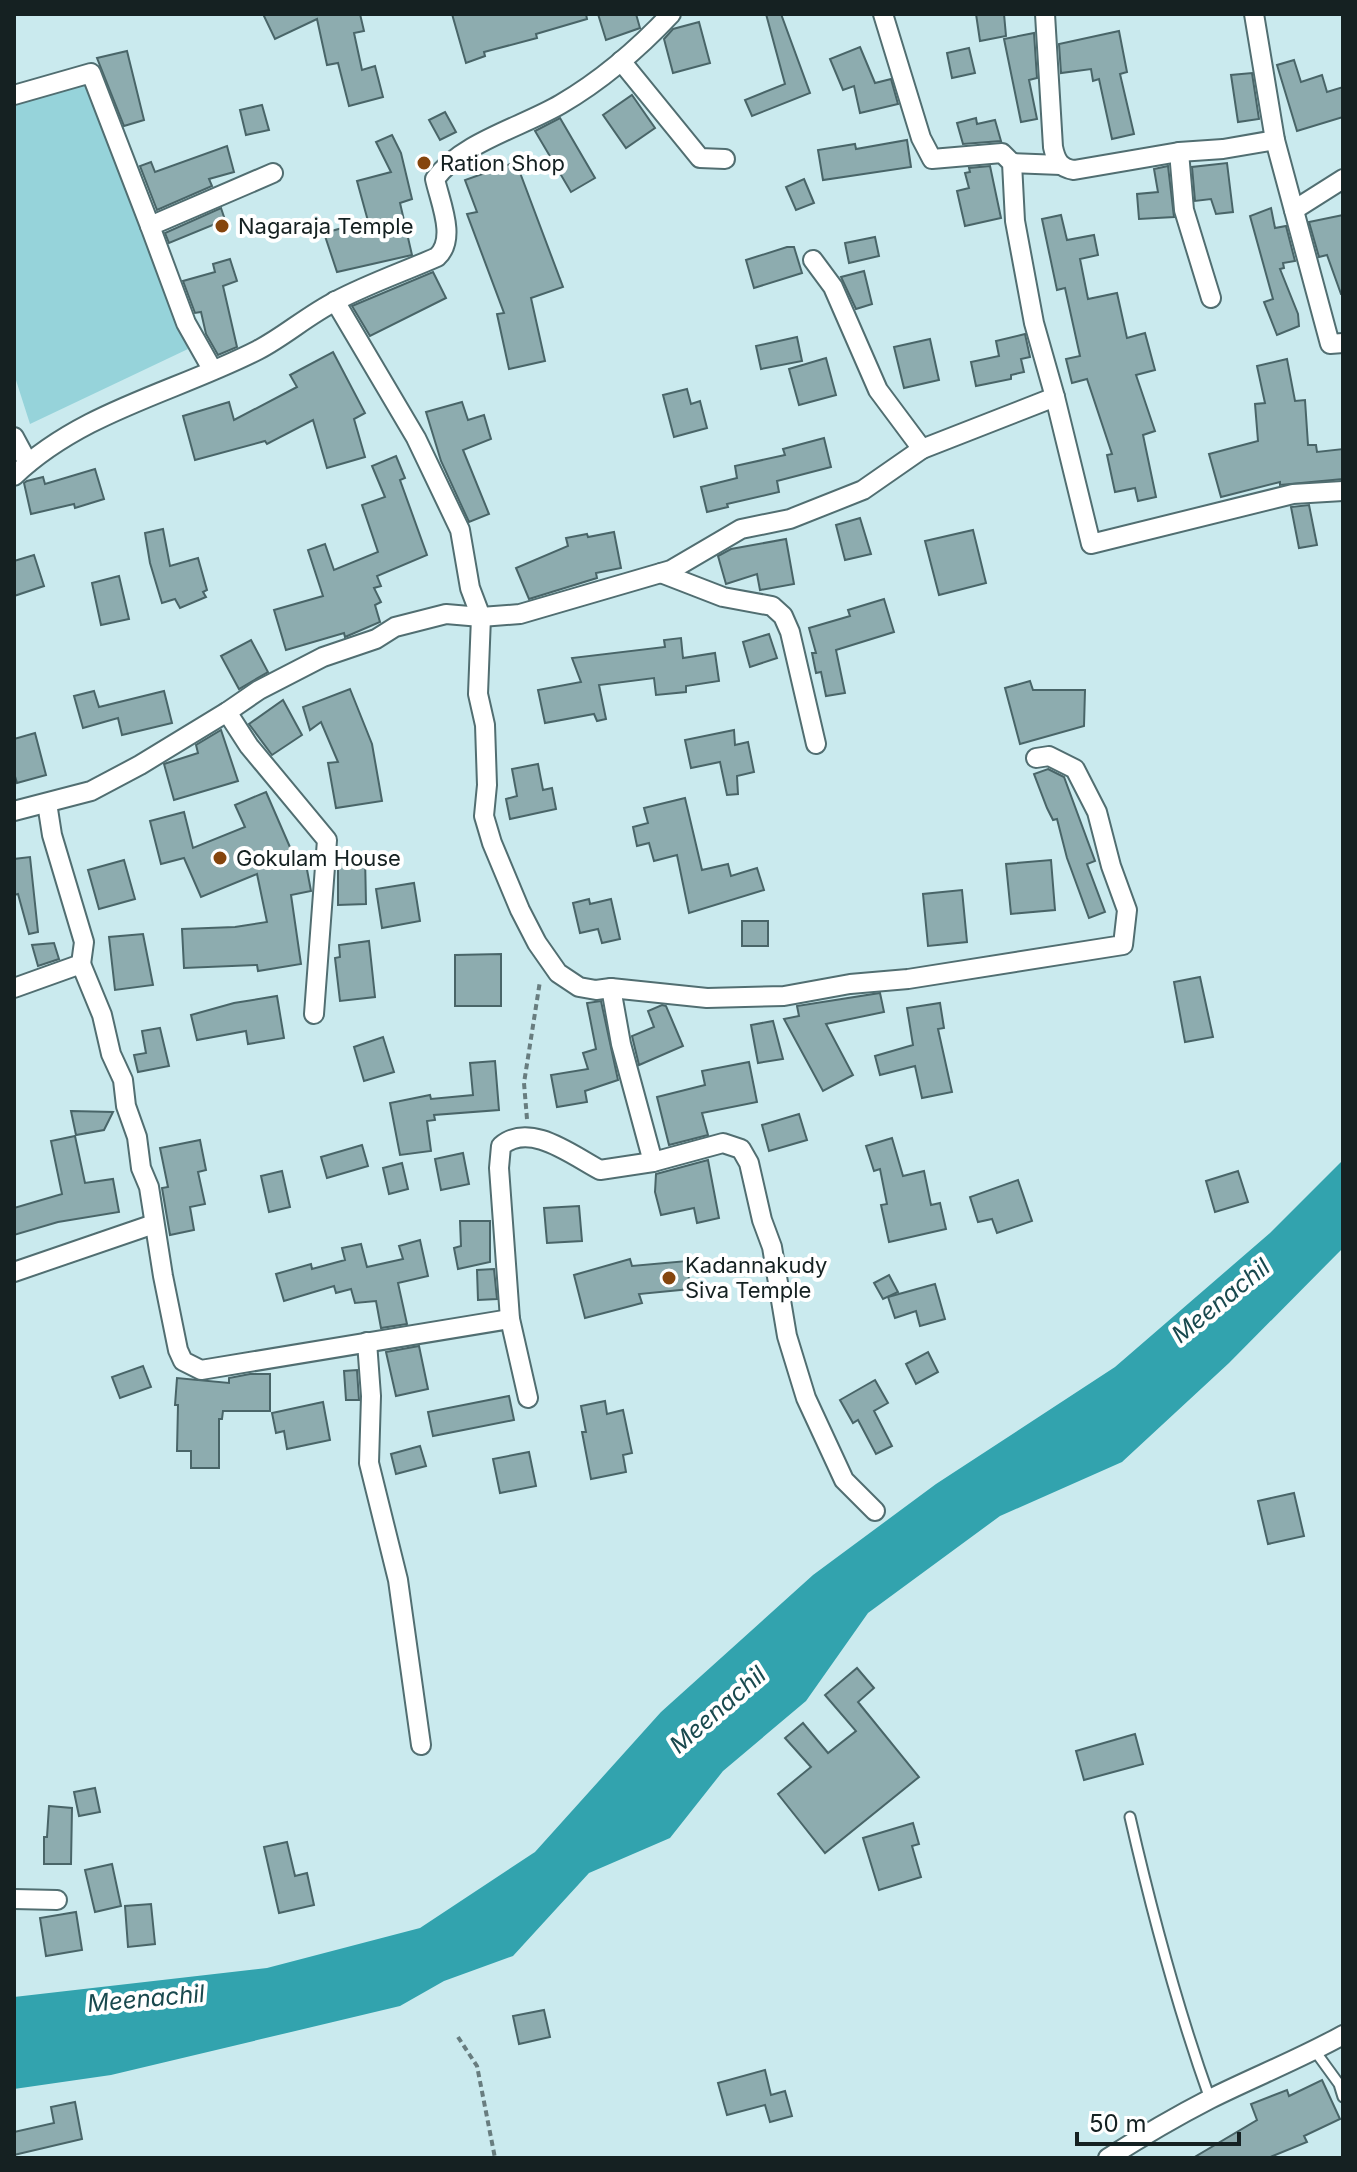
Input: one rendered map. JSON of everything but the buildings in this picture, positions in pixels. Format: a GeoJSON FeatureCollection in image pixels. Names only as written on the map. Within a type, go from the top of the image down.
{"type":"FeatureCollection","features":[{"type":"Feature","properties":{"kind":"street"},"geometry":{"type":"LineString","coordinates":[[14,437],[21,470],[75,431],[258,350],[335,301],[437,257],[445,249],[447,237],[435,179],[445,165],[465,151],[561,104],[621,61],[671,14]]}},
{"type":"Feature","properties":{"kind":"street"},"geometry":{"type":"LineString","coordinates":[[883,14],[921,138],[932,159],[1002,153],[1012,163],[1017,236],[1034,323],[1091,544],[1293,494],[1343,491]]}},
{"type":"Feature","properties":{"kind":"street"},"geometry":{"type":"LineString","coordinates":[[1045,14],[1053,147],[1061,165]]}},
{"type":"Feature","properties":{"kind":"street"},"geometry":{"type":"LineString","coordinates":[[1254,14],[1275,140],[1330,344],[1343,343]]}},
{"type":"Feature","properties":{"kind":"street"},"geometry":{"type":"LineString","coordinates":[[621,61],[700,158],[725,159]]}},
{"type":"Feature","properties":{"kind":"street"},"geometry":{"type":"LineString","coordinates":[[14,95],[91,73],[186,323],[212,369]]}},
{"type":"Feature","properties":{"kind":"street"},"geometry":{"type":"LineString","coordinates":[[1012,163],[1061,165],[1074,170],[1275,140]]}},
{"type":"Feature","properties":{"kind":"street"},"geometry":{"type":"LineString","coordinates":[[1179,152],[1184,210],[1211,298]]}},
{"type":"Feature","properties":{"kind":"street"},"geometry":{"type":"LineString","coordinates":[[150,226],[273,173]]}},
{"type":"Feature","properties":{"kind":"street"},"geometry":{"type":"LineString","coordinates":[[1294,210],[1343,179]]}},
{"type":"Feature","properties":{"kind":"street"},"geometry":{"type":"LineString","coordinates":[[813,260],[833,287],[878,390],[922,449]]}},
{"type":"Feature","properties":{"kind":"street"},"geometry":{"type":"LineString","coordinates":[[335,301],[416,438],[460,530],[470,588],[481,617],[478,694],[485,725],[487,785],[484,816],[520,910],[558,973],[579,987],[707,998],[784,996],[1123,945],[1127,910],[1111,866],[1097,812],[1075,769],[1049,756],[1036,758]]}},
{"type":"Feature","properties":{"kind":"street"},"geometry":{"type":"LineString","coordinates":[[14,811],[91,791],[140,765],[259,690],[323,657],[376,639],[395,627],[446,614],[481,617],[520,614],[661,573],[713,548],[741,529],[790,519],[863,490],[922,449],[1055,397]]}},
{"type":"Feature","properties":{"kind":"street"},"geometry":{"type":"LineString","coordinates":[[661,573],[723,597],[772,606],[783,616],[790,632],[816,744]]}},
{"type":"Feature","properties":{"kind":"street"},"geometry":{"type":"LineString","coordinates":[[227,712],[249,746],[327,840],[314,1014]]}},
{"type":"Feature","properties":{"kind":"street"},"geometry":{"type":"LineString","coordinates":[[47,803],[55,848],[84,942],[81,964],[102,1015],[137,1137],[178,1350],[183,1361],[201,1370],[510,1319]]}},
{"type":"Feature","properties":{"kind":"street"},"geometry":{"type":"LineString","coordinates":[[14,988],[81,964]]}},
{"type":"Feature","properties":{"kind":"street"},"geometry":{"type":"LineString","coordinates":[[611,988],[621,1044],[653,1162]]}},
{"type":"Feature","properties":{"kind":"street"},"geometry":{"type":"LineString","coordinates":[[528,1398],[510,1319],[499,1168],[501,1146],[510,1138],[529,1137],[575,1155],[600,1170],[653,1162],[723,1143],[741,1149],[749,1163],[762,1220],[772,1247],[787,1336],[806,1398],[844,1480],[875,1511]]}},
{"type":"Feature","properties":{"kind":"street"},"geometry":{"type":"LineString","coordinates":[[14,1272],[154,1224]]}},
{"type":"Feature","properties":{"kind":"street"},"geometry":{"type":"LineString","coordinates":[[367,1342],[371,1396],[369,1463],[398,1580],[421,1745]]}},
{"type":"Feature","properties":{"kind":"street"},"geometry":{"type":"LineString","coordinates":[[14,1899],[57,1900]]}},
{"type":"Feature","properties":{"kind":"street"},"geometry":{"type":"LineString","coordinates":[[1108,2158],[1210,2099],[1343,2035]]}},
{"type":"Feature","properties":{"kind":"lane"},"geometry":{"type":"LineString","coordinates":[[1130,1817],[1156,1925],[1186,2030],[1210,2099]]}},
{"type":"Feature","properties":{"kind":"lane"},"geometry":{"type":"LineString","coordinates":[[1315,2051],[1339,2084],[1343,2097]]}},
{"type":"Feature","properties":{"kind":"path"},"geometry":{"type":"LineString","coordinates":[[529,1137],[524,1083],[544,952]]}},
{"type":"Feature","properties":{"kind":"path"},"geometry":{"type":"LineString","coordinates":[[458,2037],[477,2066],[495,2158]]}},
{"type":"Feature","properties":{"kind":"shaded area"},"geometry":{"type":"Polygon","coordinates":[[[89,76],[152,257],[188,349],[30,424],[14,374],[14,97],[89,76]]]}},
{"type":"Feature","properties":{"kind":"water","name":"Meenachil"},"geometry":{"type":"Polygon","coordinates":[[[1343,1160],[1343,1248],[1229,1363],[1122,1462],[1000,1516],[868,1613],[806,1701],[723,1771],[670,1838],[589,1873],[513,1956],[444,1981],[400,2006],[111,2075],[14,2089],[14,1997],[267,1968],[420,1928],[535,1852],[661,1712],[813,1575],[936,1484],[1115,1367],[1270,1233],[1343,1160]]]}},
{"type":"Feature","properties":{"kind":"place","name":"Ration Shop"},"geometry":{"type":"Point","coordinates":[424,163]}},
{"type":"Feature","properties":{"kind":"place","name":"Nagaraja Temple"},"geometry":{"type":"Point","coordinates":[222,226]}},
{"type":"Feature","properties":{"kind":"place","name":"Gokulam House"},"geometry":{"type":"Point","coordinates":[220,858]}},
{"type":"Feature","properties":{"kind":"place","name":"Kadannakudy Siva Temple"},"geometry":{"type":"Point","coordinates":[669,1278]}}]}
